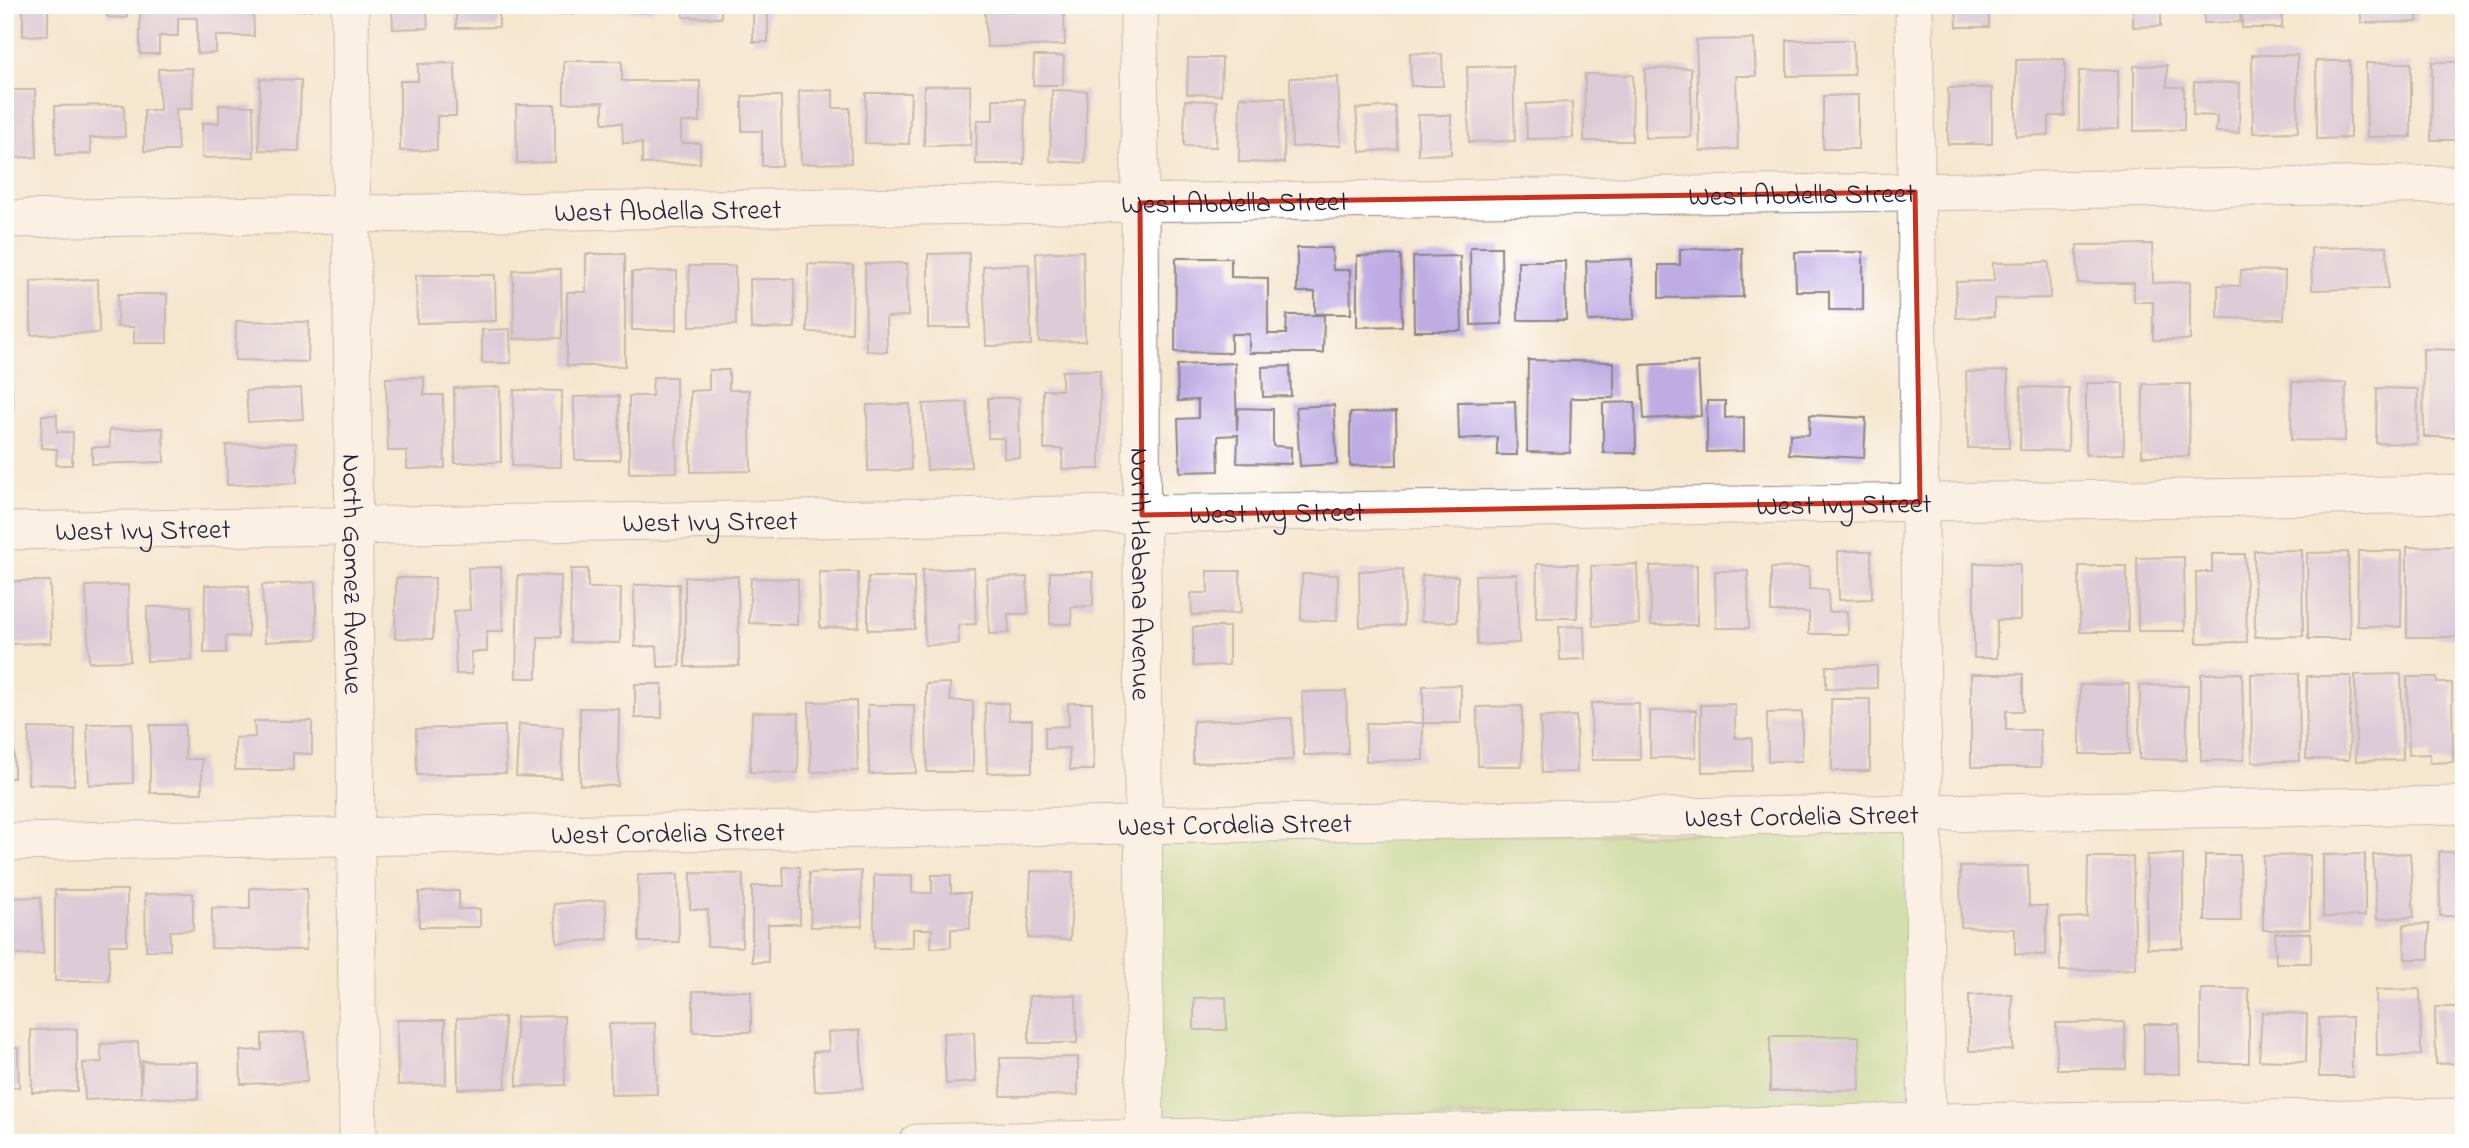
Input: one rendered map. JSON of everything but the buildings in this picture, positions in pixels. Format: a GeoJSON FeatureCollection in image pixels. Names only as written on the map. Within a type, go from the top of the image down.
{"type":"FeatureCollection","features":[{"type":"Feature","properties":{"kind":"street","name":"North Gomez Avenue"},"geometry":{"type":"LineString","coordinates":[[350,5],[358,1143]]}},
{"type":"Feature","properties":{"kind":"street","name":"North Habana Avenue"},"geometry":{"type":"LineString","coordinates":[[1139,5],[1145,1141]]}},
{"type":"Feature","properties":{"kind":"street"},"geometry":{"type":"LineString","coordinates":[[1914,5],[1927,1132]]}},
{"type":"Feature","properties":{"kind":"street","name":"West Abdella Street"},"geometry":{"type":"LineString","coordinates":[[5,219],[2464,184]]}},
{"type":"Feature","properties":{"kind":"street","name":"West Ivy Street"},"geometry":{"type":"LineString","coordinates":[[5,531],[2464,494]]}},
{"type":"Feature","properties":{"kind":"street","name":"West Cordelia Street"},"geometry":{"type":"LineString","coordinates":[[5,842],[2464,805]]}},
{"type":"Feature","properties":{"kind":"street"},"geometry":{"type":"LineString","coordinates":[[917,1143],[1927,1132],[2341,1131],[2464,1117]]}},
{"type":"Feature","properties":{"kind":"highlighted area"},"geometry":{"type":"Polygon","coordinates":[[[1915,192],[1920,502],[1142,515],[1140,203],[1915,192]]]}},
{"type":"Feature","properties":{"kind":"green space"},"geometry":{"type":"Polygon","coordinates":[[[1909,833],[1913,1107],[1158,1124],[1157,840],[1440,835],[1909,833]]]}}]}
